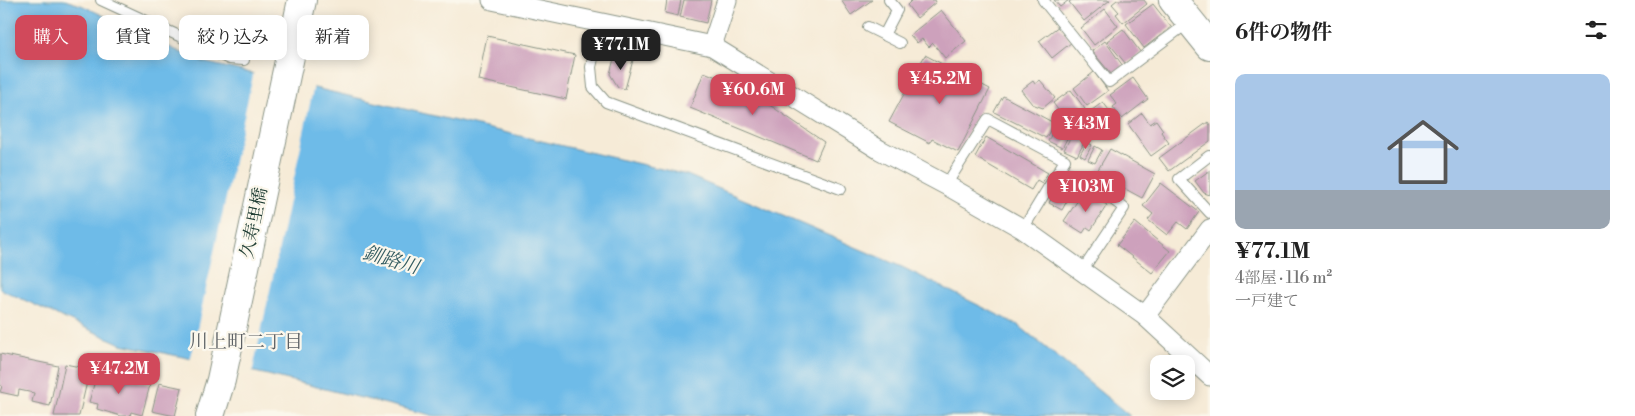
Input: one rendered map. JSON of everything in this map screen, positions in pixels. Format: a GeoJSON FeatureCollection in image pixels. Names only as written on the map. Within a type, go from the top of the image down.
{"type":"FeatureCollection","features":[{"type":"Feature","properties":{"kind":"street","name":"久寿里橋"},"geometry":{"type":"LineString","coordinates":[[210,416],[221,380],[302,0]]}},
{"type":"Feature","properties":{"kind":"street"},"geometry":{"type":"LineString","coordinates":[[492,0],[712,46],[880,150],[946,184],[1023,229],[1145,316],[1210,376]]}},
{"type":"Feature","properties":{"kind":"street"},"geometry":{"type":"LineString","coordinates":[[712,46],[727,0]]}},
{"type":"Feature","properties":{"kind":"street"},"geometry":{"type":"LineString","coordinates":[[1173,0],[1210,46]]}},
{"type":"Feature","properties":{"kind":"street"},"geometry":{"type":"LineString","coordinates":[[1145,316],[1210,229]]}},
{"type":"Feature","properties":{"kind":"lane"},"geometry":{"type":"LineString","coordinates":[[101,0],[179,36]]}},
{"type":"Feature","properties":{"kind":"lane"},"geometry":{"type":"LineString","coordinates":[[884,35],[897,10],[889,0]]}},
{"type":"Feature","properties":{"kind":"lane"},"geometry":{"type":"LineString","coordinates":[[1043,0],[1109,82],[1190,21]]}},
{"type":"Feature","properties":{"kind":"lane"},"geometry":{"type":"LineString","coordinates":[[601,24],[590,67],[593,86],[606,102],[841,189]]}},
{"type":"Feature","properties":{"kind":"lane"},"geometry":{"type":"LineString","coordinates":[[868,27],[900,43]]}},
{"type":"Feature","properties":{"kind":"lane"},"geometry":{"type":"LineString","coordinates":[[946,184],[988,119],[1065,160],[1023,229]]}},
{"type":"Feature","properties":{"kind":"lane"},"geometry":{"type":"LineString","coordinates":[[1209,156],[1179,179],[1210,213]]}},
{"type":"Feature","properties":{"kind":"lane"},"geometry":{"type":"LineString","coordinates":[[1082,271],[1124,208],[1098,189]]}},
{"type":"Feature","properties":{"kind":"water","name":"釧路川"},"geometry":{"type":"Polygon","coordinates":[[[0,0],[64,0],[81,5],[102,15],[97,15],[97,60],[169,60],[169,47],[179,52],[179,60],[197,60],[687,175],[902,267],[1018,325],[1130,416],[435,416],[264,374],[121,344],[0,289],[0,0]]]}},
{"type":"Feature","properties":{"kind":"pier"},"geometry":{"type":"Polygon","coordinates":[[[254,71],[314,85],[252,374],[190,361],[254,71]]]}},
{"type":"Feature","properties":{"kind":"building"},"geometry":{"type":"Polygon","coordinates":[[[667,0],[681,0],[678,16],[665,13],[667,0]]]}},
{"type":"Feature","properties":{"kind":"building"},"geometry":{"type":"Polygon","coordinates":[[[684,0],[711,0],[706,23],[680,17],[684,0]]]}},
{"type":"Feature","properties":{"kind":"building"},"geometry":{"type":"Polygon","coordinates":[[[841,0],[872,0],[851,15],[841,0]]]}},
{"type":"Feature","properties":{"kind":"building"},"geometry":{"type":"Polygon","coordinates":[[[912,0],[935,0],[936,2],[917,18],[907,5],[912,0]]]}},
{"type":"Feature","properties":{"kind":"building"},"geometry":{"type":"Polygon","coordinates":[[[1054,0],[1069,0],[1060,7],[1054,0]]]}},
{"type":"Feature","properties":{"kind":"building"},"geometry":{"type":"Polygon","coordinates":[[[1072,0],[1110,0],[1084,21],[1069,2],[1072,0]]]}},
{"type":"Feature","properties":{"kind":"building"},"geometry":{"type":"Polygon","coordinates":[[[1117,0],[1144,0],[1147,4],[1123,23],[1116,14],[1119,12],[1112,4],[1117,0]]]}},
{"type":"Feature","properties":{"kind":"building"},"geometry":{"type":"Polygon","coordinates":[[[1153,4],[1171,27],[1144,48],[1126,24],[1153,4]]]}},
{"type":"Feature","properties":{"kind":"building"},"geometry":{"type":"Polygon","coordinates":[[[1105,9],[1118,26],[1094,45],[1081,28],[1105,9]]]}},
{"type":"Feature","properties":{"kind":"building"},"geometry":{"type":"Polygon","coordinates":[[[941,10],[966,41],[945,58],[933,43],[929,47],[922,39],[917,43],[910,35],[941,10]]]}},
{"type":"Feature","properties":{"kind":"building"},"geometry":{"type":"Polygon","coordinates":[[[1059,26],[1072,42],[1052,58],[1039,41],[1059,26]]]}},
{"type":"Feature","properties":{"kind":"building"},"geometry":{"type":"Polygon","coordinates":[[[1123,29],[1141,53],[1126,64],[1107,41],[1123,29]]]}},
{"type":"Feature","properties":{"kind":"building"},"geometry":{"type":"Polygon","coordinates":[[[487,36],[575,55],[566,99],[478,80],[487,36]]]}},
{"type":"Feature","properties":{"kind":"building"},"geometry":{"type":"Polygon","coordinates":[[[1105,41],[1123,66],[1112,75],[1092,51],[1105,41]]]}},
{"type":"Feature","properties":{"kind":"building"},"geometry":{"type":"Polygon","coordinates":[[[615,55],[633,60],[625,89],[618,87],[610,74],[615,55]]]}},
{"type":"Feature","properties":{"kind":"building"},"geometry":{"type":"Polygon","coordinates":[[[925,55],[990,89],[958,152],[932,139],[930,143],[889,122],[925,55]]]}},
{"type":"Feature","properties":{"kind":"building"},"geometry":{"type":"Polygon","coordinates":[[[704,72],[746,89],[824,142],[816,160],[690,108],[704,72]]]}},
{"type":"Feature","properties":{"kind":"building"},"geometry":{"type":"Polygon","coordinates":[[[1094,72],[1108,91],[1087,106],[1074,88],[1094,72]]]}},
{"type":"Feature","properties":{"kind":"building"},"geometry":{"type":"Polygon","coordinates":[[[1133,78],[1148,99],[1122,119],[1113,107],[1117,104],[1110,95],[1133,78]]]}},
{"type":"Feature","properties":{"kind":"building"},"geometry":{"type":"Polygon","coordinates":[[[1040,80],[1055,98],[1043,108],[1032,104],[1021,90],[1033,81],[1035,84],[1040,80]]]}},
{"type":"Feature","properties":{"kind":"building"},"geometry":{"type":"Polygon","coordinates":[[[1071,90],[1085,109],[1067,122],[1053,103],[1071,90]]]}},
{"type":"Feature","properties":{"kind":"building"},"geometry":{"type":"Polygon","coordinates":[[[1003,96],[1054,123],[1046,138],[994,112],[1003,96]]]}},
{"type":"Feature","properties":{"kind":"building"},"geometry":{"type":"Polygon","coordinates":[[[1103,102],[1117,121],[1096,136],[1092,130],[1089,132],[1085,127],[1081,129],[1074,120],[1082,115],[1084,116],[1103,102]]]}},
{"type":"Feature","properties":{"kind":"building"},"geometry":{"type":"Polygon","coordinates":[[[1142,113],[1150,124],[1156,120],[1163,130],[1161,132],[1169,143],[1151,156],[1128,124],[1142,113]]]}},
{"type":"Feature","properties":{"kind":"building"},"geometry":{"type":"Polygon","coordinates":[[[1208,122],[1210,125],[1210,141],[1169,171],[1159,158],[1208,122]]]}},
{"type":"Feature","properties":{"kind":"building"},"geometry":{"type":"Polygon","coordinates":[[[1056,125],[1070,133],[1062,148],[1048,141],[1056,125]]]}},
{"type":"Feature","properties":{"kind":"building"},"geometry":{"type":"Polygon","coordinates":[[[1072,134],[1085,141],[1077,156],[1064,150],[1072,134]]]}},
{"type":"Feature","properties":{"kind":"building"},"geometry":{"type":"Polygon","coordinates":[[[986,137],[1048,173],[1042,183],[1037,180],[1031,190],[975,157],[986,137]]]}},
{"type":"Feature","properties":{"kind":"building"},"geometry":{"type":"Polygon","coordinates":[[[1087,142],[1092,145],[1085,158],[1080,155],[1087,142]]]}},
{"type":"Feature","properties":{"kind":"building"},"geometry":{"type":"Polygon","coordinates":[[[1095,146],[1102,150],[1095,163],[1088,160],[1095,146]]]}},
{"type":"Feature","properties":{"kind":"building"},"geometry":{"type":"Polygon","coordinates":[[[1110,149],[1155,174],[1142,198],[1096,173],[1110,149]]]}},
{"type":"Feature","properties":{"kind":"building"},"geometry":{"type":"Polygon","coordinates":[[[1068,168],[1081,175],[1062,210],[1049,203],[1068,168]]]}},
{"type":"Feature","properties":{"kind":"building"},"geometry":{"type":"Polygon","coordinates":[[[1210,170],[1210,195],[1204,193],[1195,181],[1210,170]]]}},
{"type":"Feature","properties":{"kind":"building"},"geometry":{"type":"Polygon","coordinates":[[[1161,183],[1199,212],[1187,229],[1178,222],[1167,235],[1148,220],[1153,214],[1143,206],[1161,183]]]}},
{"type":"Feature","properties":{"kind":"building"},"geometry":{"type":"Polygon","coordinates":[[[1084,191],[1107,205],[1091,230],[1087,227],[1083,233],[1064,221],[1084,191]]]}},
{"type":"Feature","properties":{"kind":"building"},"geometry":{"type":"Polygon","coordinates":[[[1135,222],[1170,251],[1152,273],[1117,245],[1135,222]]]}},
{"type":"Feature","properties":{"kind":"building"},"geometry":{"type":"Polygon","coordinates":[[[0,354],[58,366],[50,406],[32,402],[34,393],[19,390],[18,396],[0,392],[2,386],[0,385],[0,354]]]}},
{"type":"Feature","properties":{"kind":"building"},"geometry":{"type":"Polygon","coordinates":[[[65,364],[90,369],[79,416],[54,416],[65,364]]]}},
{"type":"Feature","properties":{"kind":"building"},"geometry":{"type":"Polygon","coordinates":[[[98,370],[150,385],[142,415],[131,412],[130,416],[121,416],[97,409],[98,404],[89,402],[98,370]]]}},
{"type":"Feature","properties":{"kind":"building"},"geometry":{"type":"Polygon","coordinates":[[[159,383],[182,388],[175,416],[152,411],[159,383]]]}},
{"type":"Feature","properties":{"kind":"district","name":"川上町二丁目"},"geometry":{"type":"Point","coordinates":[246,342]}}]}
